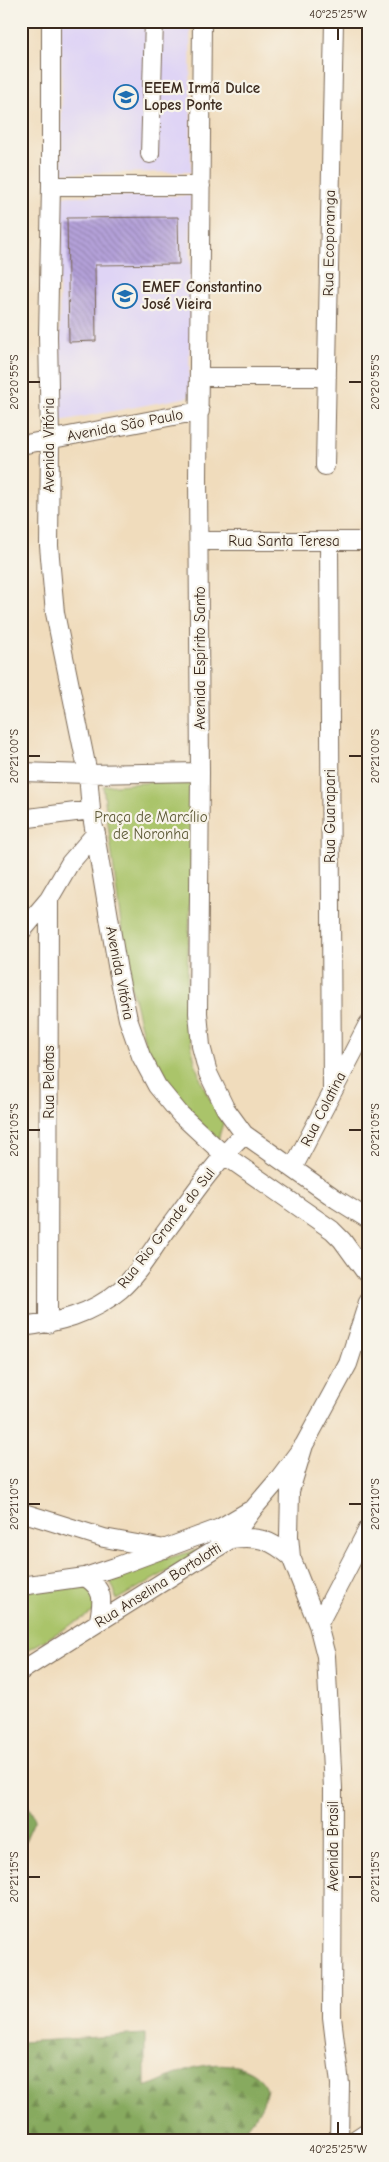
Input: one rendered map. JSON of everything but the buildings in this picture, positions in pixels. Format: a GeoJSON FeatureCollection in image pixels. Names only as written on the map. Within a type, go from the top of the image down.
{"type":"FeatureCollection","features":[{"type":"Feature","properties":{"kind":"street","name":"Avenida Vitória"},"geometry":{"type":"LineString","coordinates":[[50,21],[49,546],[55,614],[88,774],[91,810],[128,1019],[141,1056],[157,1086],[180,1114],[218,1150],[332,1230],[367,1268]]}},
{"type":"Feature","properties":{"kind":"street"},"geometry":{"type":"LineString","coordinates":[[150,154],[154,21]]}},
{"type":"Feature","properties":{"kind":"street","name":"Avenida Espírito Santo"},"geometry":{"type":"LineString","coordinates":[[202,21],[198,478],[200,541],[198,1013],[201,1046],[208,1073],[225,1108],[244,1134],[336,1199],[368,1219]]}},
{"type":"Feature","properties":{"kind":"street","name":"Rua Ecoporanga"},"geometry":{"type":"LineString","coordinates":[[325,466],[334,21]]}},
{"type":"Feature","properties":{"kind":"street"},"geometry":{"type":"LineString","coordinates":[[51,186],[201,186]]}},
{"type":"Feature","properties":{"kind":"street"},"geometry":{"type":"LineString","coordinates":[[200,378],[327,378]]}},
{"type":"Feature","properties":{"kind":"street","name":"Avenida São Paulo"},"geometry":{"type":"LineString","coordinates":[[21,445],[200,411]]}},
{"type":"Feature","properties":{"kind":"street","name":"Rua Santa Teresa"},"geometry":{"type":"LineString","coordinates":[[200,541],[368,541]]}},
{"type":"Feature","properties":{"kind":"street","name":"Rua Guarapari"},"geometry":{"type":"LineString","coordinates":[[329,541],[332,1092]]}},
{"type":"Feature","properties":{"kind":"street"},"geometry":{"type":"LineString","coordinates":[[21,772],[88,774],[200,772]]}},
{"type":"Feature","properties":{"kind":"street"},"geometry":{"type":"LineString","coordinates":[[21,819],[91,810]]}},
{"type":"Feature","properties":{"kind":"street"},"geometry":{"type":"LineString","coordinates":[[21,932],[50,899],[70,863],[96,833]]}},
{"type":"Feature","properties":{"kind":"street","name":"Rua Pelotas"},"geometry":{"type":"LineString","coordinates":[[48,1324],[50,899]]}},
{"type":"Feature","properties":{"kind":"street","name":"Rua Colatina"},"geometry":{"type":"LineString","coordinates":[[293,1168],[368,1024]]}},
{"type":"Feature","properties":{"kind":"street"},"geometry":{"type":"LineString","coordinates":[[218,1150],[244,1134]]}},
{"type":"Feature","properties":{"kind":"street","name":"Rua Rio Grande do Sul"},"geometry":{"type":"LineString","coordinates":[[21,1327],[48,1324],[72,1318],[87,1311],[120,1290],[140,1267],[218,1150]]}},
{"type":"Feature","properties":{"kind":"street"},"geometry":{"type":"LineString","coordinates":[[254,1508],[304,1445],[348,1364],[368,1302]]}},
{"type":"Feature","properties":{"kind":"street"},"geometry":{"type":"LineString","coordinates":[[348,1364],[368,1343]]}},
{"type":"Feature","properties":{"kind":"street","name":"Avenida Brasil"},"geometry":{"type":"LineString","coordinates":[[304,1445],[290,1491],[291,1557],[318,1625],[326,1656],[333,1788],[332,2017],[340,2084],[339,2141]]}},
{"type":"Feature","properties":{"kind":"street","name":"Rua Anselina Bortolotti"},"geometry":{"type":"LineString","coordinates":[[21,1670],[100,1620],[140,1598],[232,1539],[254,1508]]}},
{"type":"Feature","properties":{"kind":"street","name":"Rua Anselina Bortolotti"},"geometry":{"type":"LineString","coordinates":[[21,1586],[91,1574],[220,1528],[254,1508]]}},
{"type":"Feature","properties":{"kind":"street"},"geometry":{"type":"LineString","coordinates":[[21,1512],[104,1538],[165,1549]]}},
{"type":"Feature","properties":{"kind":"street"},"geometry":{"type":"LineString","coordinates":[[318,1625],[368,1529]]}},
{"type":"Feature","properties":{"kind":"street"},"geometry":{"type":"LineString","coordinates":[[232,1539],[248,1537],[263,1539],[278,1546],[291,1557]]}},
{"type":"Feature","properties":{"kind":"street"},"geometry":{"type":"LineString","coordinates":[[100,1620],[102,1605],[100,1592],[93,1582],[91,1574],[105,1552],[104,1538]]}},
{"type":"Feature","properties":{"kind":"street"},"geometry":{"type":"LineString","coordinates":[[353,2141],[368,2131]]}},
{"type":"Feature","properties":{"kind":"shaded area","name":"EEEM Irmã Dulce Lopes Ponte"},"geometry":{"type":"Polygon","coordinates":[[[61,21],[190,21],[191,172],[62,173],[61,21]]]}},
{"type":"Feature","properties":{"kind":"shaded area","name":"EMEF Constantino José Vieira"},"geometry":{"type":"Polygon","coordinates":[[[59,196],[191,196],[189,397],[60,421],[59,196]]]}},
{"type":"Feature","properties":{"kind":"green space","name":"Praça de Marcílio de Noronha"},"geometry":{"type":"Polygon","coordinates":[[[194,779],[187,966],[188,1020],[198,1073],[209,1098],[224,1120],[217,1143],[162,1080],[147,1051],[127,970],[103,786],[194,779]]]}},
{"type":"Feature","properties":{"kind":"green space"},"geometry":{"type":"Polygon","coordinates":[[[213,1546],[116,1600],[109,1578],[138,1566],[213,1546]]]}},
{"type":"Feature","properties":{"kind":"green space"},"geometry":{"type":"Polygon","coordinates":[[[69,1581],[92,1589],[95,1611],[21,1654],[21,1593],[69,1581]]]}},
{"type":"Feature","properties":{"kind":"green space"},"geometry":{"type":"Polygon","coordinates":[[[21,1792],[35,1819],[21,1850],[21,1792]]]}},
{"type":"Feature","properties":{"kind":"green space"},"geometry":{"type":"Polygon","coordinates":[[[145,2034],[145,2087],[192,2068],[216,2064],[240,2067],[260,2079],[267,2089],[263,2103],[239,2136],[238,2141],[21,2141],[21,2042],[145,2034]]]}},
{"type":"Feature","properties":{"kind":"place","name":"EEEM Irmã Dulce Lopes Ponte"},"geometry":{"type":"Point","coordinates":[126,97]}},
{"type":"Feature","properties":{"kind":"place","name":"EMEF Constantino José Vieira"},"geometry":{"type":"Point","coordinates":[125,296]}}]}
